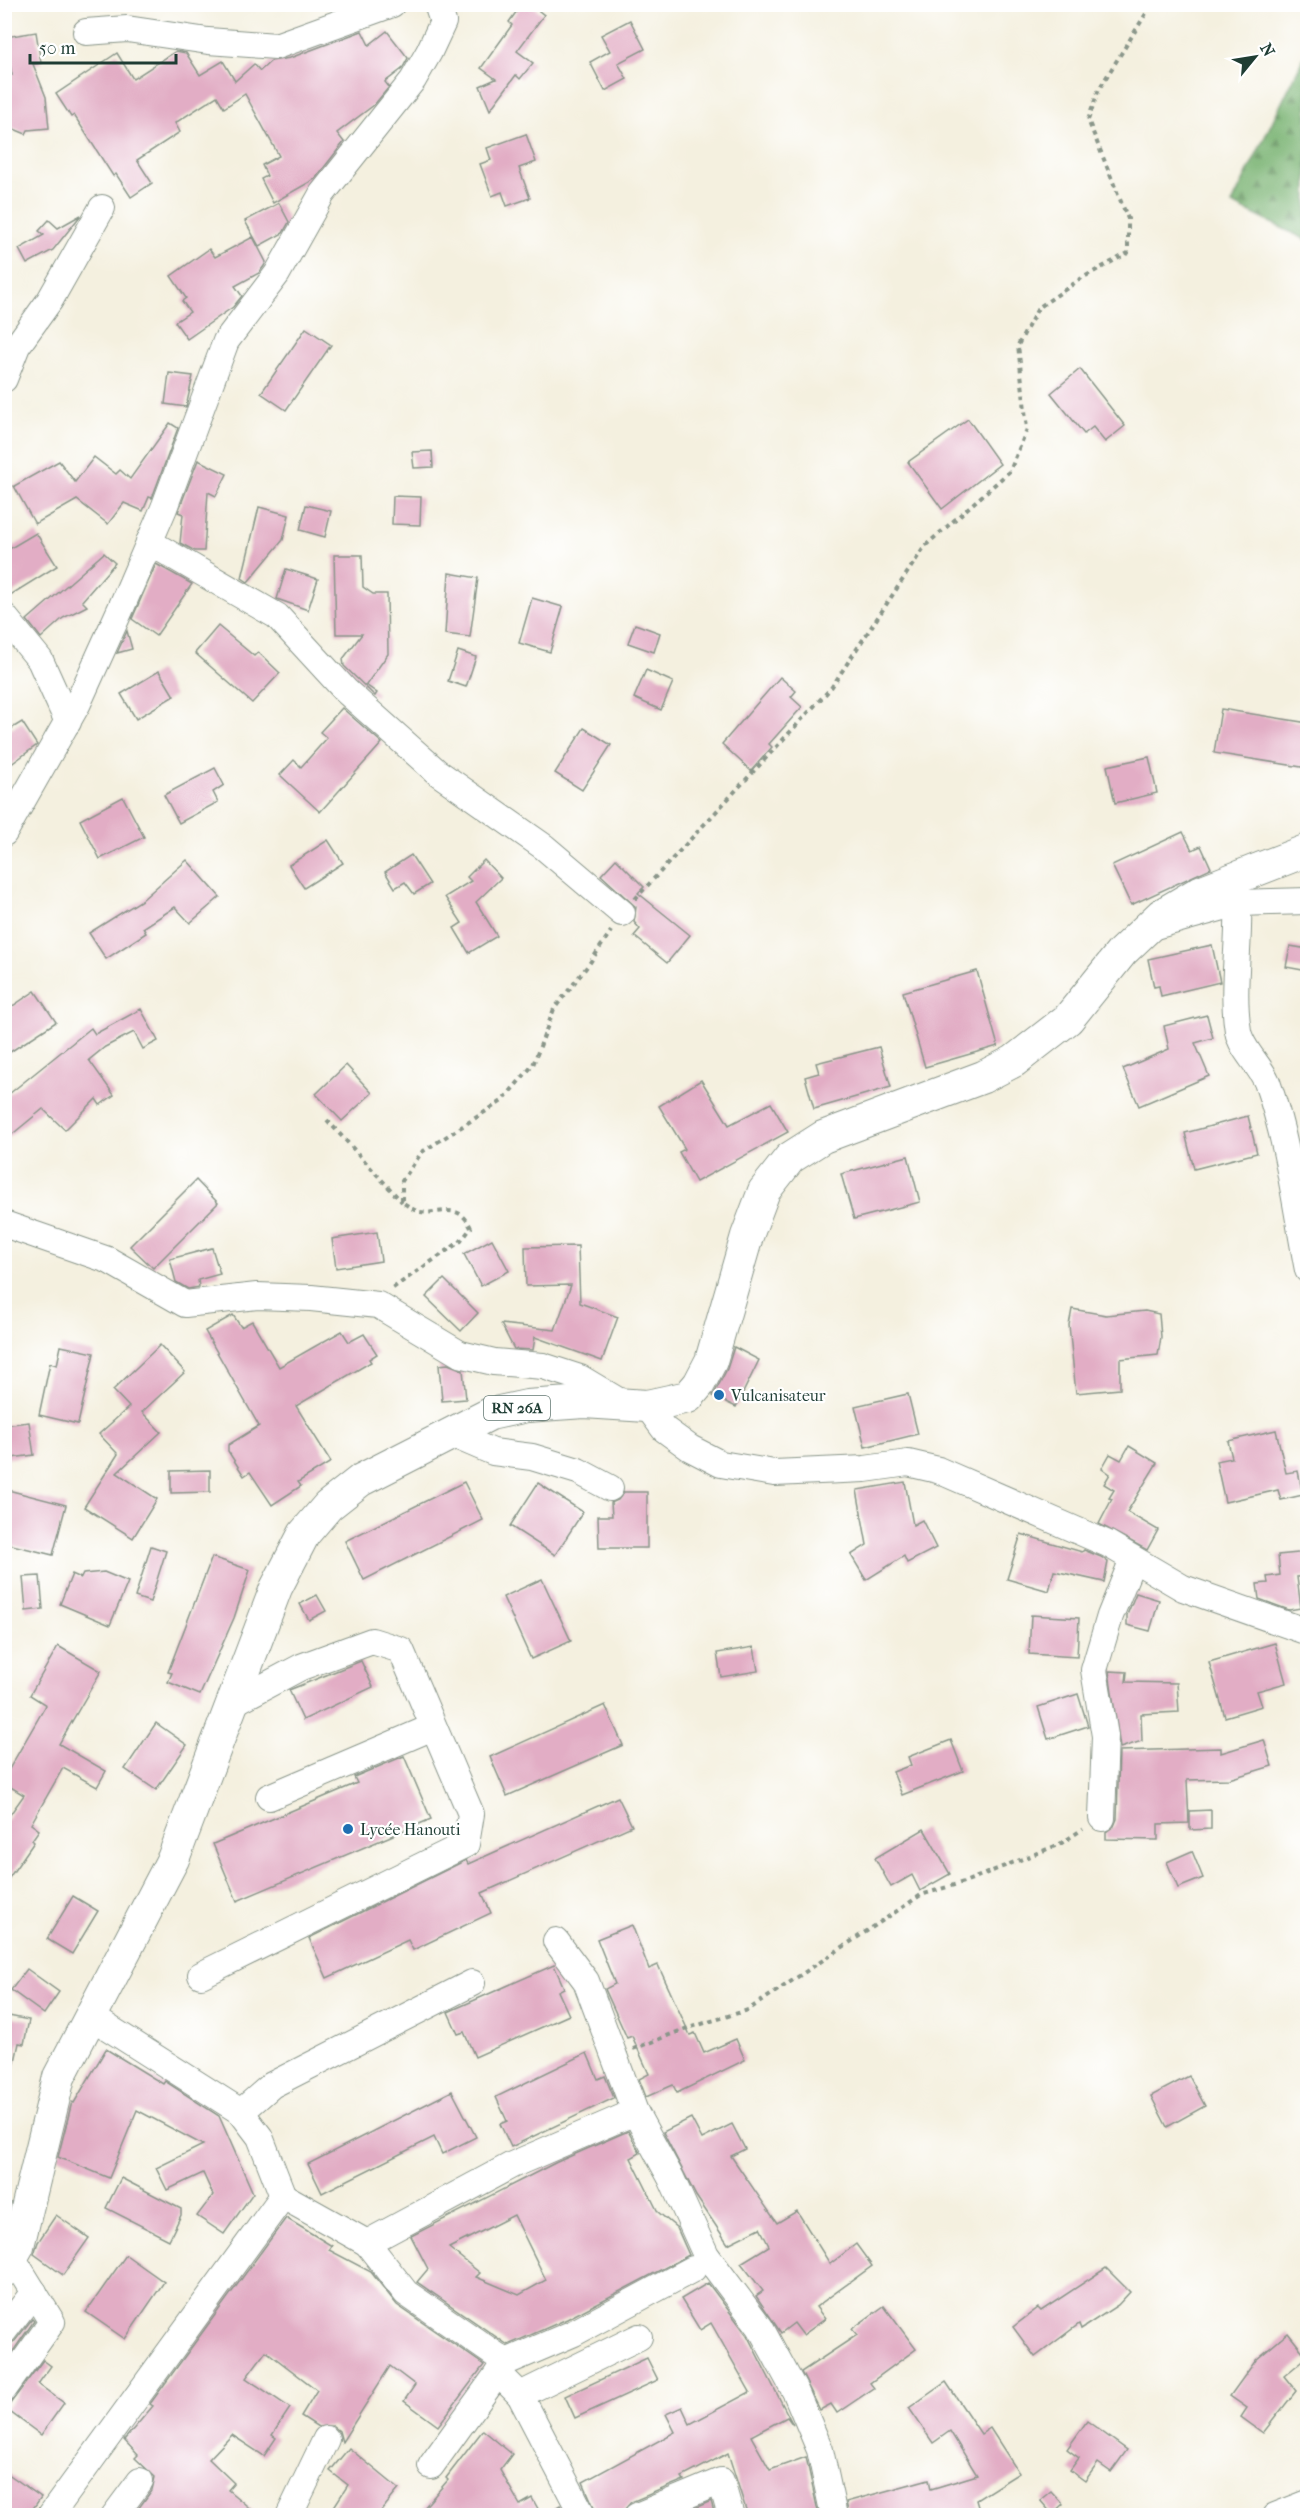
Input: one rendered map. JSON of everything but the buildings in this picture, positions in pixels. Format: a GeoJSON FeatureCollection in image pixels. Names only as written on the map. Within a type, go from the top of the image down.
{"type":"FeatureCollection","features":[{"type":"Feature","properties":{"kind":"main road","name":"RN 26A"},"geometry":{"type":"LineString","coordinates":[[8,2264],[18,2246],[59,2078],[173,1858],[235,1702],[276,1588],[304,1534],[328,1506],[361,1479],[490,1414],[527,1406],[584,1402],[634,1404],[688,1397],[699,1384],[711,1361],[747,1236],[764,1191],[790,1158],[823,1137],[983,1077],[1014,1061],[1068,1019],[1122,952],[1161,915],[1200,892],[1308,850]]}},
{"type":"Feature","properties":{"kind":"street"},"geometry":{"type":"LineString","coordinates":[[86,32],[127,29],[208,41],[276,46],[392,4]]}},
{"type":"Feature","properties":{"kind":"street"},"geometry":{"type":"LineString","coordinates":[[4,833],[68,722],[149,542],[226,341],[277,274],[322,194],[413,80],[443,22],[437,4]]}},
{"type":"Feature","properties":{"kind":"street"},"geometry":{"type":"LineString","coordinates":[[4,379],[17,346],[50,300],[102,208]]}},
{"type":"Feature","properties":{"kind":"street"},"geometry":{"type":"LineString","coordinates":[[149,542],[277,616],[346,691],[437,772],[544,847],[622,913]]}},
{"type":"Feature","properties":{"kind":"street"},"geometry":{"type":"LineString","coordinates":[[4,616],[40,660],[68,722]]}},
{"type":"Feature","properties":{"kind":"street"},"geometry":{"type":"LineString","coordinates":[[1146,928],[1238,903],[1308,901]]}},
{"type":"Feature","properties":{"kind":"street"},"geometry":{"type":"LineString","coordinates":[[1238,903],[1239,932],[1234,1003],[1238,1035],[1266,1081],[1287,1161],[1308,1270]]}},
{"type":"Feature","properties":{"kind":"street"},"geometry":{"type":"LineString","coordinates":[[4,1224],[108,1260],[185,1304],[257,1296],[311,1298],[378,1305],[460,1354],[494,1362],[543,1366],[580,1378],[634,1404],[690,1448],[721,1464],[774,1473],[865,1469],[908,1463],[938,1470],[1108,1544],[1183,1588],[1308,1632]]}},
{"type":"Feature","properties":{"kind":"street"},"geometry":{"type":"LineString","coordinates":[[451,1434],[492,1452],[532,1457],[578,1471],[610,1488]]}},
{"type":"Feature","properties":{"kind":"street"},"geometry":{"type":"LineString","coordinates":[[1101,1818],[1106,1736],[1094,1670],[1110,1616],[1132,1559]]}},
{"type":"Feature","properties":{"kind":"street"},"geometry":{"type":"LineString","coordinates":[[201,1975],[466,1844],[471,1814],[401,1650],[372,1641],[302,1667],[235,1702]]}},
{"type":"Feature","properties":{"kind":"street"},"geometry":{"type":"LineString","coordinates":[[269,1797],[433,1727]]}},
{"type":"Feature","properties":{"kind":"street"},"geometry":{"type":"LineString","coordinates":[[556,1941],[586,1981],[635,2112],[671,2178],[706,2255],[760,2327],[796,2393],[820,2450],[834,2516]]}},
{"type":"Feature","properties":{"kind":"street"},"geometry":{"type":"LineString","coordinates":[[241,2112],[272,2085],[472,1983]]}},
{"type":"Feature","properties":{"kind":"street"},"geometry":{"type":"LineString","coordinates":[[90,2016],[241,2112],[260,2137],[283,2196],[367,2243],[406,2293],[502,2367],[520,2395],[583,2516]]}},
{"type":"Feature","properties":{"kind":"street"},"geometry":{"type":"LineString","coordinates":[[367,2243],[512,2164],[635,2112]]}},
{"type":"Feature","properties":{"kind":"street"},"geometry":{"type":"LineString","coordinates":[[50,2516],[283,2196]]}},
{"type":"Feature","properties":{"kind":"street"},"geometry":{"type":"LineString","coordinates":[[4,2389],[52,2322],[34,2292],[8,2264]]}},
{"type":"Feature","properties":{"kind":"street"},"geometry":{"type":"LineString","coordinates":[[431,2466],[502,2367],[574,2333],[693,2269]]}},
{"type":"Feature","properties":{"kind":"street"},"geometry":{"type":"LineString","coordinates":[[4,2331],[34,2292]]}},
{"type":"Feature","properties":{"kind":"street"},"geometry":{"type":"LineString","coordinates":[[520,2395],[639,2337]]}},
{"type":"Feature","properties":{"kind":"street"},"geometry":{"type":"LineString","coordinates":[[289,2516],[326,2439]]}},
{"type":"Feature","properties":{"kind":"street"},"geometry":{"type":"LineString","coordinates":[[114,2516],[140,2481]]}},
{"type":"Feature","properties":{"kind":"street"},"geometry":{"type":"LineString","coordinates":[[637,2516],[721,2481],[731,2516]]}},
{"type":"Feature","properties":{"kind":"street"},"geometry":{"type":"LineString","coordinates":[[1275,2516],[1308,2503]]}},
{"type":"Feature","properties":{"kind":"path"},"geometry":{"type":"LineString","coordinates":[[402,1202],[402,1181],[422,1152],[502,1101],[533,1065],[554,1009],[590,964],[622,913],[831,688],[925,546],[1010,471],[1027,429],[1018,345],[1038,308],[1082,278],[1128,253],[1128,219],[1088,120],[1099,89],[1152,4]]}},
{"type":"Feature","properties":{"kind":"path"},"geometry":{"type":"LineString","coordinates":[[327,1120],[402,1202],[418,1212],[452,1210],[467,1219],[471,1228],[461,1241],[370,1304]]}},
{"type":"Feature","properties":{"kind":"path"},"geometry":{"type":"LineString","coordinates":[[617,2059],[639,2045],[748,2010],[921,1895],[967,1881],[1060,1844],[1101,1818]]}},
{"type":"Feature","properties":{"kind":"green space"},"geometry":{"type":"Polygon","coordinates":[[[1307,51],[1307,240],[1232,204],[1307,51]]]}},
{"type":"Feature","properties":{"kind":"place","name":"Vulcanisateur"},"geometry":{"type":"Point","coordinates":[719,1395]}},
{"type":"Feature","properties":{"kind":"place","name":"Lycée Hanouti"},"geometry":{"type":"Point","coordinates":[348,1829]}}]}
